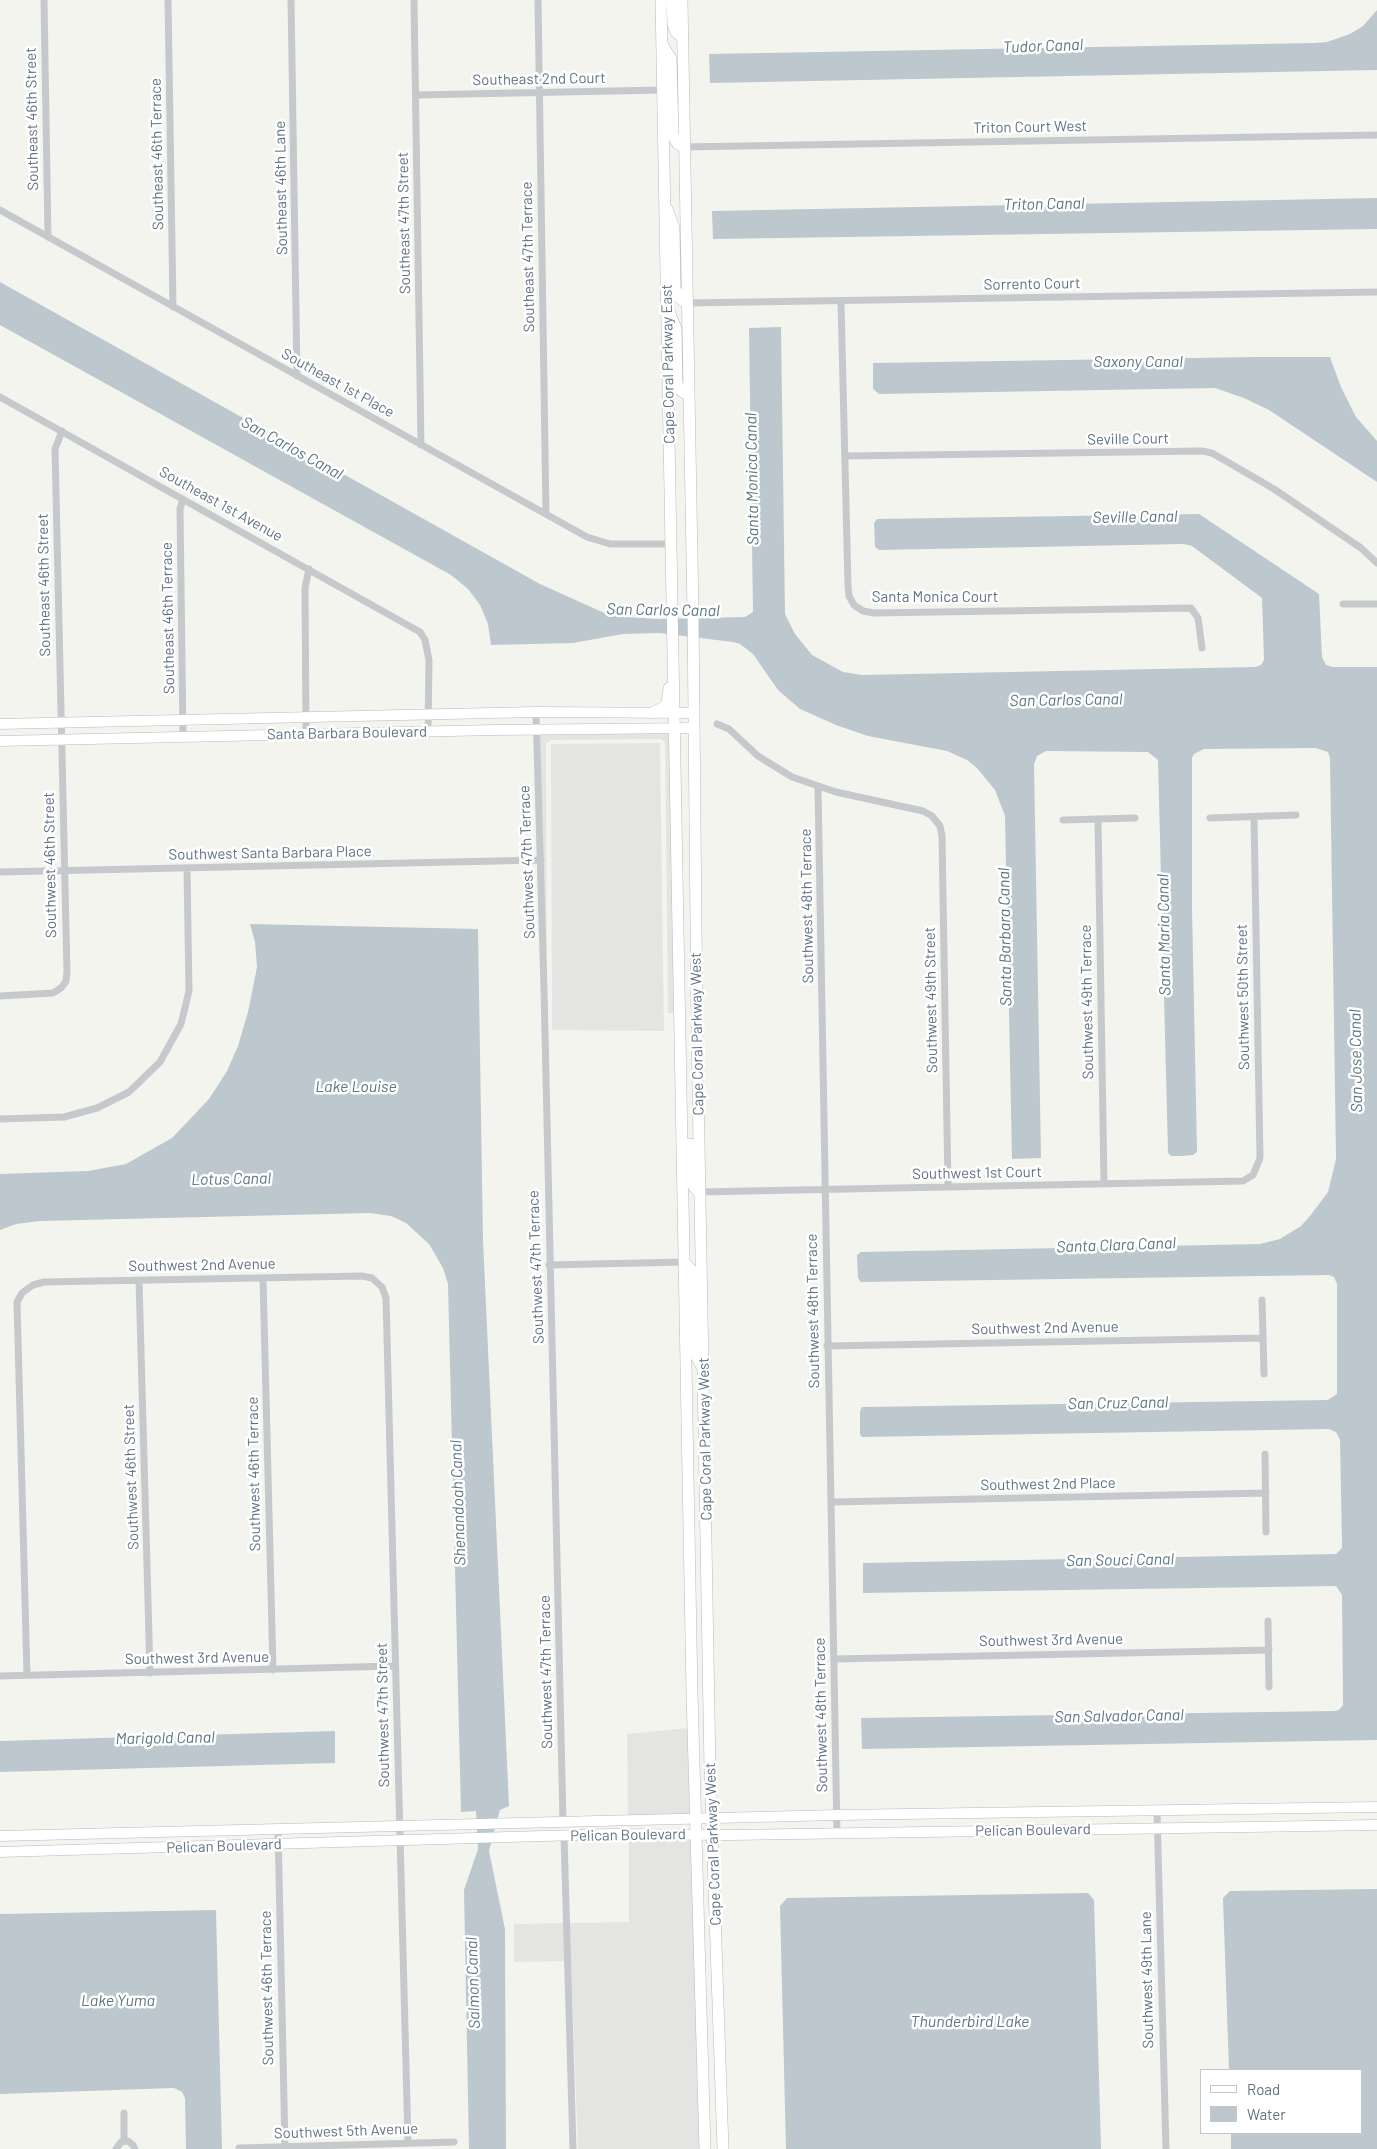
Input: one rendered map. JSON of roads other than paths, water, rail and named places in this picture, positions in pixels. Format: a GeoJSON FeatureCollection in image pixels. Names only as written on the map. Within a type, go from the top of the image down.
{"type":"FeatureCollection","features":[{"type":"Feature","properties":{"kind":"main road","name":"Cape Coral Parkway East"},"geometry":{"type":"LineString","coordinates":[[661,0],[672,544],[670,640]]}},
{"type":"Feature","properties":{"kind":"main road"},"geometry":{"type":"LineString","coordinates":[[672,0],[673,24],[676,32],[682,37]]}},
{"type":"Feature","properties":{"kind":"main road","name":"Cape Coral Parkway East"},"geometry":{"type":"LineString","coordinates":[[682,0],[694,728]]}},
{"type":"Feature","properties":{"kind":"main road"},"geometry":{"type":"LineString","coordinates":[[661,42],[671,59],[674,136],[678,144],[684,147]]}},
{"type":"Feature","properties":{"kind":"main road"},"geometry":{"type":"LineString","coordinates":[[664,205],[670,213],[674,228],[675,288],[679,298],[687,303]]}},
{"type":"Feature","properties":{"kind":"main road"},"geometry":{"type":"LineString","coordinates":[[667,307],[676,329],[677,383],[679,389],[684,393],[688,393]]}},
{"type":"Feature","properties":{"kind":"main road"},"geometry":{"type":"LineString","coordinates":[[652,713],[664,707],[667,703],[670,640]]}},
{"type":"Feature","properties":{"kind":"main road"},"geometry":{"type":"LineString","coordinates":[[670,640],[675,728]]}},
{"type":"Feature","properties":{"kind":"main road","name":"Cape Coral Parkway West"},"geometry":{"type":"LineString","coordinates":[[675,728],[695,1819],[705,2149]]}},
{"type":"Feature","properties":{"kind":"main road","name":"Cape Coral Parkway West"},"geometry":{"type":"LineString","coordinates":[[694,728],[699,1192],[712,1819],[723,2149]]}},
{"type":"Feature","properties":{"kind":"main road"},"geometry":{"type":"LineString","coordinates":[[678,918],[684,922],[688,933],[689,1008],[696,1028]]}},
{"type":"Feature","properties":{"kind":"main road"},"geometry":{"type":"LineString","coordinates":[[681,1084],[689,1096],[691,1179],[694,1187],[699,1192]]}},
{"type":"Feature","properties":{"kind":"main road"},"geometry":{"type":"LineString","coordinates":[[684,1262],[693,1272],[695,1354],[704,1371]]}},
{"type":"Feature","properties":{"kind":"street","name":"Southeast 46th Street"},"geometry":{"type":"LineString","coordinates":[[44,0],[48,237]]}},
{"type":"Feature","properties":{"kind":"street","name":"Southeast 46th Terrace"},"geometry":{"type":"LineString","coordinates":[[168,0],[173,307]]}},
{"type":"Feature","properties":{"kind":"street","name":"Southeast 46th Lane"},"geometry":{"type":"LineString","coordinates":[[291,0],[297,376]]}},
{"type":"Feature","properties":{"kind":"street","name":"Southeast 47th Street"},"geometry":{"type":"LineString","coordinates":[[414,0],[421,445]]}},
{"type":"Feature","properties":{"kind":"street","name":"Southeast 47th Terrace"},"geometry":{"type":"LineString","coordinates":[[538,0],[546,514]]}},
{"type":"Feature","properties":{"kind":"street","name":"Southeast 2nd Court"},"geometry":{"type":"LineString","coordinates":[[416,95],[662,90]]}},
{"type":"Feature","properties":{"kind":"street","name":"Triton Court West"},"geometry":{"type":"LineString","coordinates":[[684,147],[1377,135]]}},
{"type":"Feature","properties":{"kind":"street","name":"Southeast 1st Place"},"geometry":{"type":"LineString","coordinates":[[0,210],[586,537],[610,544],[672,544]]}},
{"type":"Feature","properties":{"kind":"street","name":"Sorrento Court"},"geometry":{"type":"LineString","coordinates":[[687,303],[1377,292]]}},
{"type":"Feature","properties":{"kind":"street","name":"Santa Monica Court"},"geometry":{"type":"LineString","coordinates":[[841,302],[848,586],[849,596],[854,605],[864,611],[1191,608],[1198,618],[1202,648]]}},
{"type":"Feature","properties":{"kind":"street","name":"Southeast 1st Avenue"},"geometry":{"type":"LineString","coordinates":[[0,397],[411,625],[420,632],[425,640],[429,660],[428,715]]}},
{"type":"Feature","properties":{"kind":"street","name":"Southeast 46th Street"},"geometry":{"type":"LineString","coordinates":[[61,740],[55,449],[62,431]]}},
{"type":"Feature","properties":{"kind":"street","name":"Seville Court"},"geometry":{"type":"LineString","coordinates":[[845,456],[1202,451],[1222,458],[1274,489],[1361,548],[1377,563]]}},
{"type":"Feature","properties":{"kind":"street","name":"Southeast 46th Terrace"},"geometry":{"type":"LineString","coordinates":[[183,499],[180,509],[183,737]]}},
{"type":"Feature","properties":{"kind":"street"},"geometry":{"type":"LineString","coordinates":[[306,734],[305,588],[310,569]]}},
{"type":"Feature","properties":{"kind":"street"},"geometry":{"type":"LineString","coordinates":[[1343,604],[1377,604]]}},
{"type":"Feature","properties":{"kind":"street","name":"Santa Barbara Boulevard"},"geometry":{"type":"LineString","coordinates":[[0,724],[536,712],[693,713]]}},
{"type":"Feature","properties":{"kind":"street","name":"Southwest 47th Terrace"},"geometry":{"type":"LineString","coordinates":[[536,712],[562,1822]]}},
{"type":"Feature","properties":{"kind":"street"},"geometry":{"type":"LineString","coordinates":[[428,715],[428,732]]}},
{"type":"Feature","properties":{"kind":"street"},"geometry":{"type":"LineString","coordinates":[[718,724],[729,729],[758,756],[780,770],[818,788]]}},
{"type":"Feature","properties":{"kind":"street","name":"Santa Barbara Boulevard"},"geometry":{"type":"LineString","coordinates":[[0,741],[694,728]]}},
{"type":"Feature","properties":{"kind":"street","name":"Southwest 46th Street"},"geometry":{"type":"LineString","coordinates":[[0,996],[53,993],[61,988],[66,981],[61,740]]}},
{"type":"Feature","properties":{"kind":"street","name":"Southwest 49th Street"},"geometry":{"type":"LineString","coordinates":[[818,788],[879,803],[923,811],[932,816],[940,826],[942,836],[948,1187]]}},
{"type":"Feature","properties":{"kind":"street","name":"Southwest 48th Terrace"},"geometry":{"type":"LineString","coordinates":[[818,788],[837,1833]]}},
{"type":"Feature","properties":{"kind":"street"},"geometry":{"type":"LineString","coordinates":[[1210,818],[1296,815]]}},
{"type":"Feature","properties":{"kind":"street","name":"Southwest 50th Street"},"geometry":{"type":"LineString","coordinates":[[1253,1175],[1260,1158],[1254,817]]}},
{"type":"Feature","properties":{"kind":"street"},"geometry":{"type":"LineString","coordinates":[[1063,820],[1135,818]]}},
{"type":"Feature","properties":{"kind":"street","name":"Southwest 49th Terrace"},"geometry":{"type":"LineString","coordinates":[[1098,819],[1104,1184]]}},
{"type":"Feature","properties":{"kind":"street","name":"Southwest Santa Barbara Place"},"geometry":{"type":"LineString","coordinates":[[0,872],[540,860]]}},
{"type":"Feature","properties":{"kind":"street"},"geometry":{"type":"LineString","coordinates":[[0,1119],[51,1118],[86,1112],[124,1095],[153,1070],[176,1036],[189,992],[187,868]]}},
{"type":"Feature","properties":{"kind":"street","name":"Southwest 1st Court"},"geometry":{"type":"LineString","coordinates":[[699,1192],[1244,1181],[1253,1175]]}},
{"type":"Feature","properties":{"kind":"street"},"geometry":{"type":"LineString","coordinates":[[549,1265],[684,1262]]}},
{"type":"Feature","properties":{"kind":"street","name":"Southwest 2nd Avenue"},"geometry":{"type":"LineString","coordinates":[[26,1675],[17,1302],[22,1293],[33,1284],[44,1282],[362,1276],[372,1278],[382,1287]]}},
{"type":"Feature","properties":{"kind":"street","name":"Southwest 46th Terrace"},"geometry":{"type":"LineString","coordinates":[[263,1278],[273,1670]]}},
{"type":"Feature","properties":{"kind":"street","name":"Southwest 46th Street"},"geometry":{"type":"LineString","coordinates":[[139,1280],[150,1673]]}},
{"type":"Feature","properties":{"kind":"street","name":"Southwest 47th Street"},"geometry":{"type":"LineString","coordinates":[[382,1287],[386,1298],[388,1355],[408,2144]]}},
{"type":"Feature","properties":{"kind":"street"},"geometry":{"type":"LineString","coordinates":[[1262,1300],[1264,1374]]}},
{"type":"Feature","properties":{"kind":"street","name":"Southwest 2nd Avenue"},"geometry":{"type":"LineString","coordinates":[[827,1346],[1263,1338]]}},
{"type":"Feature","properties":{"kind":"street"},"geometry":{"type":"LineString","coordinates":[[1265,1454],[1266,1532]]}},
{"type":"Feature","properties":{"kind":"street","name":"Southwest 2nd Place"},"geometry":{"type":"LineString","coordinates":[[830,1502],[1266,1493]]}},
{"type":"Feature","properties":{"kind":"street"},"geometry":{"type":"LineString","coordinates":[[1268,1621],[1269,1687]]}},
{"type":"Feature","properties":{"kind":"street","name":"Southwest 3rd Avenue"},"geometry":{"type":"LineString","coordinates":[[834,1658],[1269,1650]]}},
{"type":"Feature","properties":{"kind":"street","name":"Southwest 3rd Avenue"},"geometry":{"type":"LineString","coordinates":[[0,1676],[395,1666]]}},
{"type":"Feature","properties":{"kind":"street","name":"Pelican Boulevard"},"geometry":{"type":"LineString","coordinates":[[0,1836],[837,1816],[1377,1808]]}},
{"type":"Feature","properties":{"kind":"street","name":"Southwest 49th Lane"},"geometry":{"type":"LineString","coordinates":[[1156,1811],[1166,2149]]}},
{"type":"Feature","properties":{"kind":"street"},"geometry":{"type":"LineString","coordinates":[[522,1837],[533,1833],[547,1832],[562,1822]]}},
{"type":"Feature","properties":{"kind":"street","name":"Pelican Boulevard"},"geometry":{"type":"LineString","coordinates":[[0,1852],[510,1837],[1377,1825]]}},
{"type":"Feature","properties":{"kind":"street","name":"Southwest 46th Terrace"},"geometry":{"type":"LineString","coordinates":[[278,1829],[285,2147]]}},
{"type":"Feature","properties":{"kind":"street"},"geometry":{"type":"LineString","coordinates":[[564,1836],[572,2149]]}},
{"type":"Feature","properties":{"kind":"street"},"geometry":{"type":"LineString","coordinates":[[124,2113],[124,2142]]}},
{"type":"Feature","properties":{"kind":"street"},"geometry":{"type":"LineString","coordinates":[[116,2149],[119,2144],[124,2142],[131,2142],[135,2149]]}},
{"type":"Feature","properties":{"kind":"street","name":"Southwest 5th Avenue"},"geometry":{"type":"LineString","coordinates":[[239,2148],[454,2142]]}},
{"type":"Feature","properties":{"kind":"water"},"geometry":{"type":"Polygon","coordinates":[[[1377,10],[1377,70],[710,83],[709,54],[1314,43],[1327,42],[1350,34],[1363,26],[1377,10]]]}},
{"type":"Feature","properties":{"kind":"water"},"geometry":{"type":"Polygon","coordinates":[[[1377,198],[1377,229],[713,239],[712,211],[1377,198]]]}},
{"type":"Feature","properties":{"kind":"water"},"geometry":{"type":"Polygon","coordinates":[[[0,282],[540,584],[611,616],[658,619],[745,617],[753,612],[749,328],[781,327],[785,614],[795,634],[812,655],[843,672],[862,675],[1255,667],[1261,665],[1264,660],[1262,598],[1192,546],[1184,544],[879,550],[875,547],[874,523],[877,519],[1199,514],[1319,594],[1322,657],[1326,665],[1333,667],[1377,667],[1377,1740],[862,1749],[861,1718],[1334,1711],[1339,1710],[1343,1705],[1342,1595],[1336,1586],[863,1593],[863,1563],[1336,1554],[1342,1548],[1340,1440],[1336,1432],[1329,1429],[862,1437],[860,1434],[860,1411],[862,1407],[1328,1400],[1337,1394],[1337,1284],[1334,1277],[1329,1275],[861,1282],[858,1278],[857,1255],[861,1252],[1260,1244],[1280,1239],[1301,1226],[1328,1192],[1336,1159],[1330,758],[1328,752],[1315,748],[1204,749],[1194,754],[1192,758],[1192,907],[1197,1152],[1193,1155],[1182,1156],[1171,1156],[1168,1153],[1158,760],[1148,752],[1046,751],[1037,756],[1034,764],[1041,1158],[1012,1159],[1005,816],[995,790],[977,768],[967,760],[947,751],[868,736],[836,725],[800,709],[778,690],[753,654],[740,644],[733,642],[659,633],[623,634],[573,643],[491,645],[488,624],[480,605],[468,589],[451,575],[0,325],[0,282]]]}},
{"type":"Feature","properties":{"kind":"water","name":"Saxony Canal"},"geometry":{"type":"Polygon","coordinates":[[[1330,357],[1341,387],[1356,417],[1377,441],[1377,482],[1269,410],[1244,398],[1215,388],[879,394],[873,389],[873,363],[1330,357]]]}},
{"type":"Feature","properties":{"kind":"water","name":"Lake Louise"},"geometry":{"type":"Polygon","coordinates":[[[250,924],[478,929],[483,1240],[509,1806],[500,1810],[489,1851],[505,1929],[506,2149],[469,2149],[464,1890],[478,1849],[476,1811],[461,1812],[448,1284],[443,1268],[429,1244],[406,1223],[391,1216],[370,1213],[40,1221],[16,1224],[0,1230],[0,1174],[88,1171],[126,1164],[172,1138],[209,1099],[227,1071],[238,1046],[248,1012],[257,967],[255,942],[250,924]]]}},
{"type":"Feature","properties":{"kind":"water","name":"Marigold Canal"},"geometry":{"type":"Polygon","coordinates":[[[335,1731],[335,1763],[0,1772],[0,1741],[335,1731]]]}},
{"type":"Feature","properties":{"kind":"water"},"geometry":{"type":"Polygon","coordinates":[[[1377,1889],[1377,2149],[1231,2149],[1231,2134],[1362,2134],[1362,2069],[1229,2069],[1223,1898],[1230,1891],[1377,1889]]]}},
{"type":"Feature","properties":{"kind":"water","name":"Thunderbird Lake"},"geometry":{"type":"Polygon","coordinates":[[[1088,1893],[1094,1900],[1101,2149],[786,2149],[780,1906],[787,1898],[1088,1893]]]}},
{"type":"Feature","properties":{"kind":"water","name":"Lake Yuma"},"geometry":{"type":"Polygon","coordinates":[[[216,1910],[222,2149],[186,2149],[185,2098],[182,2092],[174,2088],[0,2094],[0,1914],[216,1910]]]}},
{"type":"Feature","properties":{"kind":"water label","name":"Tudor Canal"},"geometry":{"type":"Point","coordinates":[1043,46]}},
{"type":"Feature","properties":{"kind":"water label","name":"Triton Canal"},"geometry":{"type":"Point","coordinates":[1044,204]}},
{"type":"Feature","properties":{"kind":"water label","name":"San Carlos Canal"},"geometry":{"type":"Point","coordinates":[292,448]}},
{"type":"Feature","properties":{"kind":"water label","name":"Santa Monica Canal"},"geometry":{"type":"Point","coordinates":[752,479]}},
{"type":"Feature","properties":{"kind":"water label","name":"Seville Canal"},"geometry":{"type":"Point","coordinates":[1135,517]}},
{"type":"Feature","properties":{"kind":"water label","name":"San Carlos Canal"},"geometry":{"type":"Point","coordinates":[663,610]}},
{"type":"Feature","properties":{"kind":"water label","name":"San Carlos Canal"},"geometry":{"type":"Point","coordinates":[1066,700]}},
{"type":"Feature","properties":{"kind":"water label","name":"Santa Maria Canal"},"geometry":{"type":"Point","coordinates":[1164,935]}},
{"type":"Feature","properties":{"kind":"water label","name":"Santa Barbara Canal"},"geometry":{"type":"Point","coordinates":[1005,937]}},
{"type":"Feature","properties":{"kind":"water label","name":"San Jose Canal"},"geometry":{"type":"Point","coordinates":[1356,1061]}},
{"type":"Feature","properties":{"kind":"water label","name":"Lotus Canal"},"geometry":{"type":"Point","coordinates":[231,1179]}},
{"type":"Feature","properties":{"kind":"water label","name":"Santa Clara Canal"},"geometry":{"type":"Point","coordinates":[1116,1245]}},
{"type":"Feature","properties":{"kind":"water label","name":"San Cruz Canal"},"geometry":{"type":"Point","coordinates":[1118,1403]}},
{"type":"Feature","properties":{"kind":"water label","name":"Shenandoah Canal"},"geometry":{"type":"Point","coordinates":[458,1503]}},
{"type":"Feature","properties":{"kind":"water label","name":"San Souci Canal"},"geometry":{"type":"Point","coordinates":[1120,1560]}},
{"type":"Feature","properties":{"kind":"water label","name":"San Salvador Canal"},"geometry":{"type":"Point","coordinates":[1119,1716]}},
{"type":"Feature","properties":{"kind":"water label","name":"Salmon Canal"},"geometry":{"type":"Point","coordinates":[473,1983]}}]}
